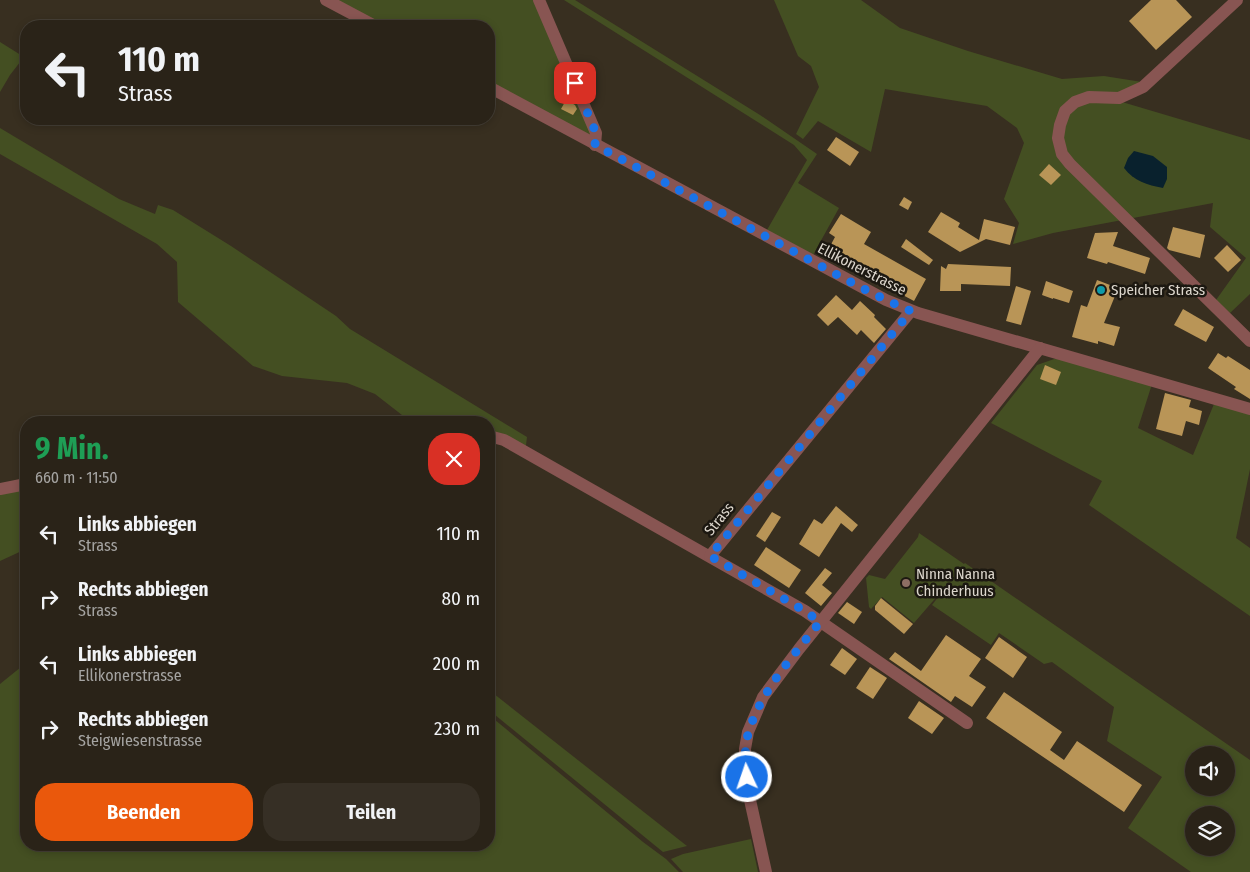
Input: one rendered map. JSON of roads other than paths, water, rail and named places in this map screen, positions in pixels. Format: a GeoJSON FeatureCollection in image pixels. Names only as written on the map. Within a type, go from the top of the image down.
{"type":"FeatureCollection","features":[{"type":"Feature","properties":{"kind":"street"},"geometry":{"type":"LineString","coordinates":[[326,0],[364,20]]}},
{"type":"Feature","properties":{"kind":"street"},"geometry":{"type":"LineString","coordinates":[[539,0],[596,133],[595,145]]}},
{"type":"Feature","properties":{"kind":"street"},"geometry":{"type":"LineString","coordinates":[[1236,0],[1142,87],[1119,98],[1089,97],[1075,102],[1065,111],[1060,124],[1058,138],[1062,154],[1070,164],[1250,341]]}},
{"type":"Feature","properties":{"kind":"street","name":"Ellikonerstrasse"},"geometry":{"type":"LineString","coordinates":[[495,90],[860,287],[911,311],[1250,409]]}},
{"type":"Feature","properties":{"kind":"street","name":"Strass"},"geometry":{"type":"LineString","coordinates":[[911,311],[710,556],[805,611],[967,723]]}},
{"type":"Feature","properties":{"kind":"street"},"geometry":{"type":"LineString","coordinates":[[766,872],[748,791],[745,763],[748,732],[763,697],[820,622],[1040,348]]}},
{"type":"Feature","properties":{"kind":"street"},"geometry":{"type":"LineString","coordinates":[[495,438],[504,440],[710,556]]}},
{"type":"Feature","properties":{"kind":"street"},"geometry":{"type":"LineString","coordinates":[[0,489],[20,485]]}},
{"type":"Feature","properties":{"kind":"water"},"geometry":{"type":"Polygon","coordinates":[[[1134,151],[1153,156],[1167,167],[1167,179],[1163,188],[1141,182],[1124,168],[1128,158],[1134,151]]]}},
{"type":"Feature","properties":{"kind":"place","name":"Speicher Strass"},"geometry":{"type":"Point","coordinates":[1101,290]}},
{"type":"Feature","properties":{"kind":"place","name":"Ninna Nanna Chinderhuus"},"geometry":{"type":"Point","coordinates":[906,583]}}]}
